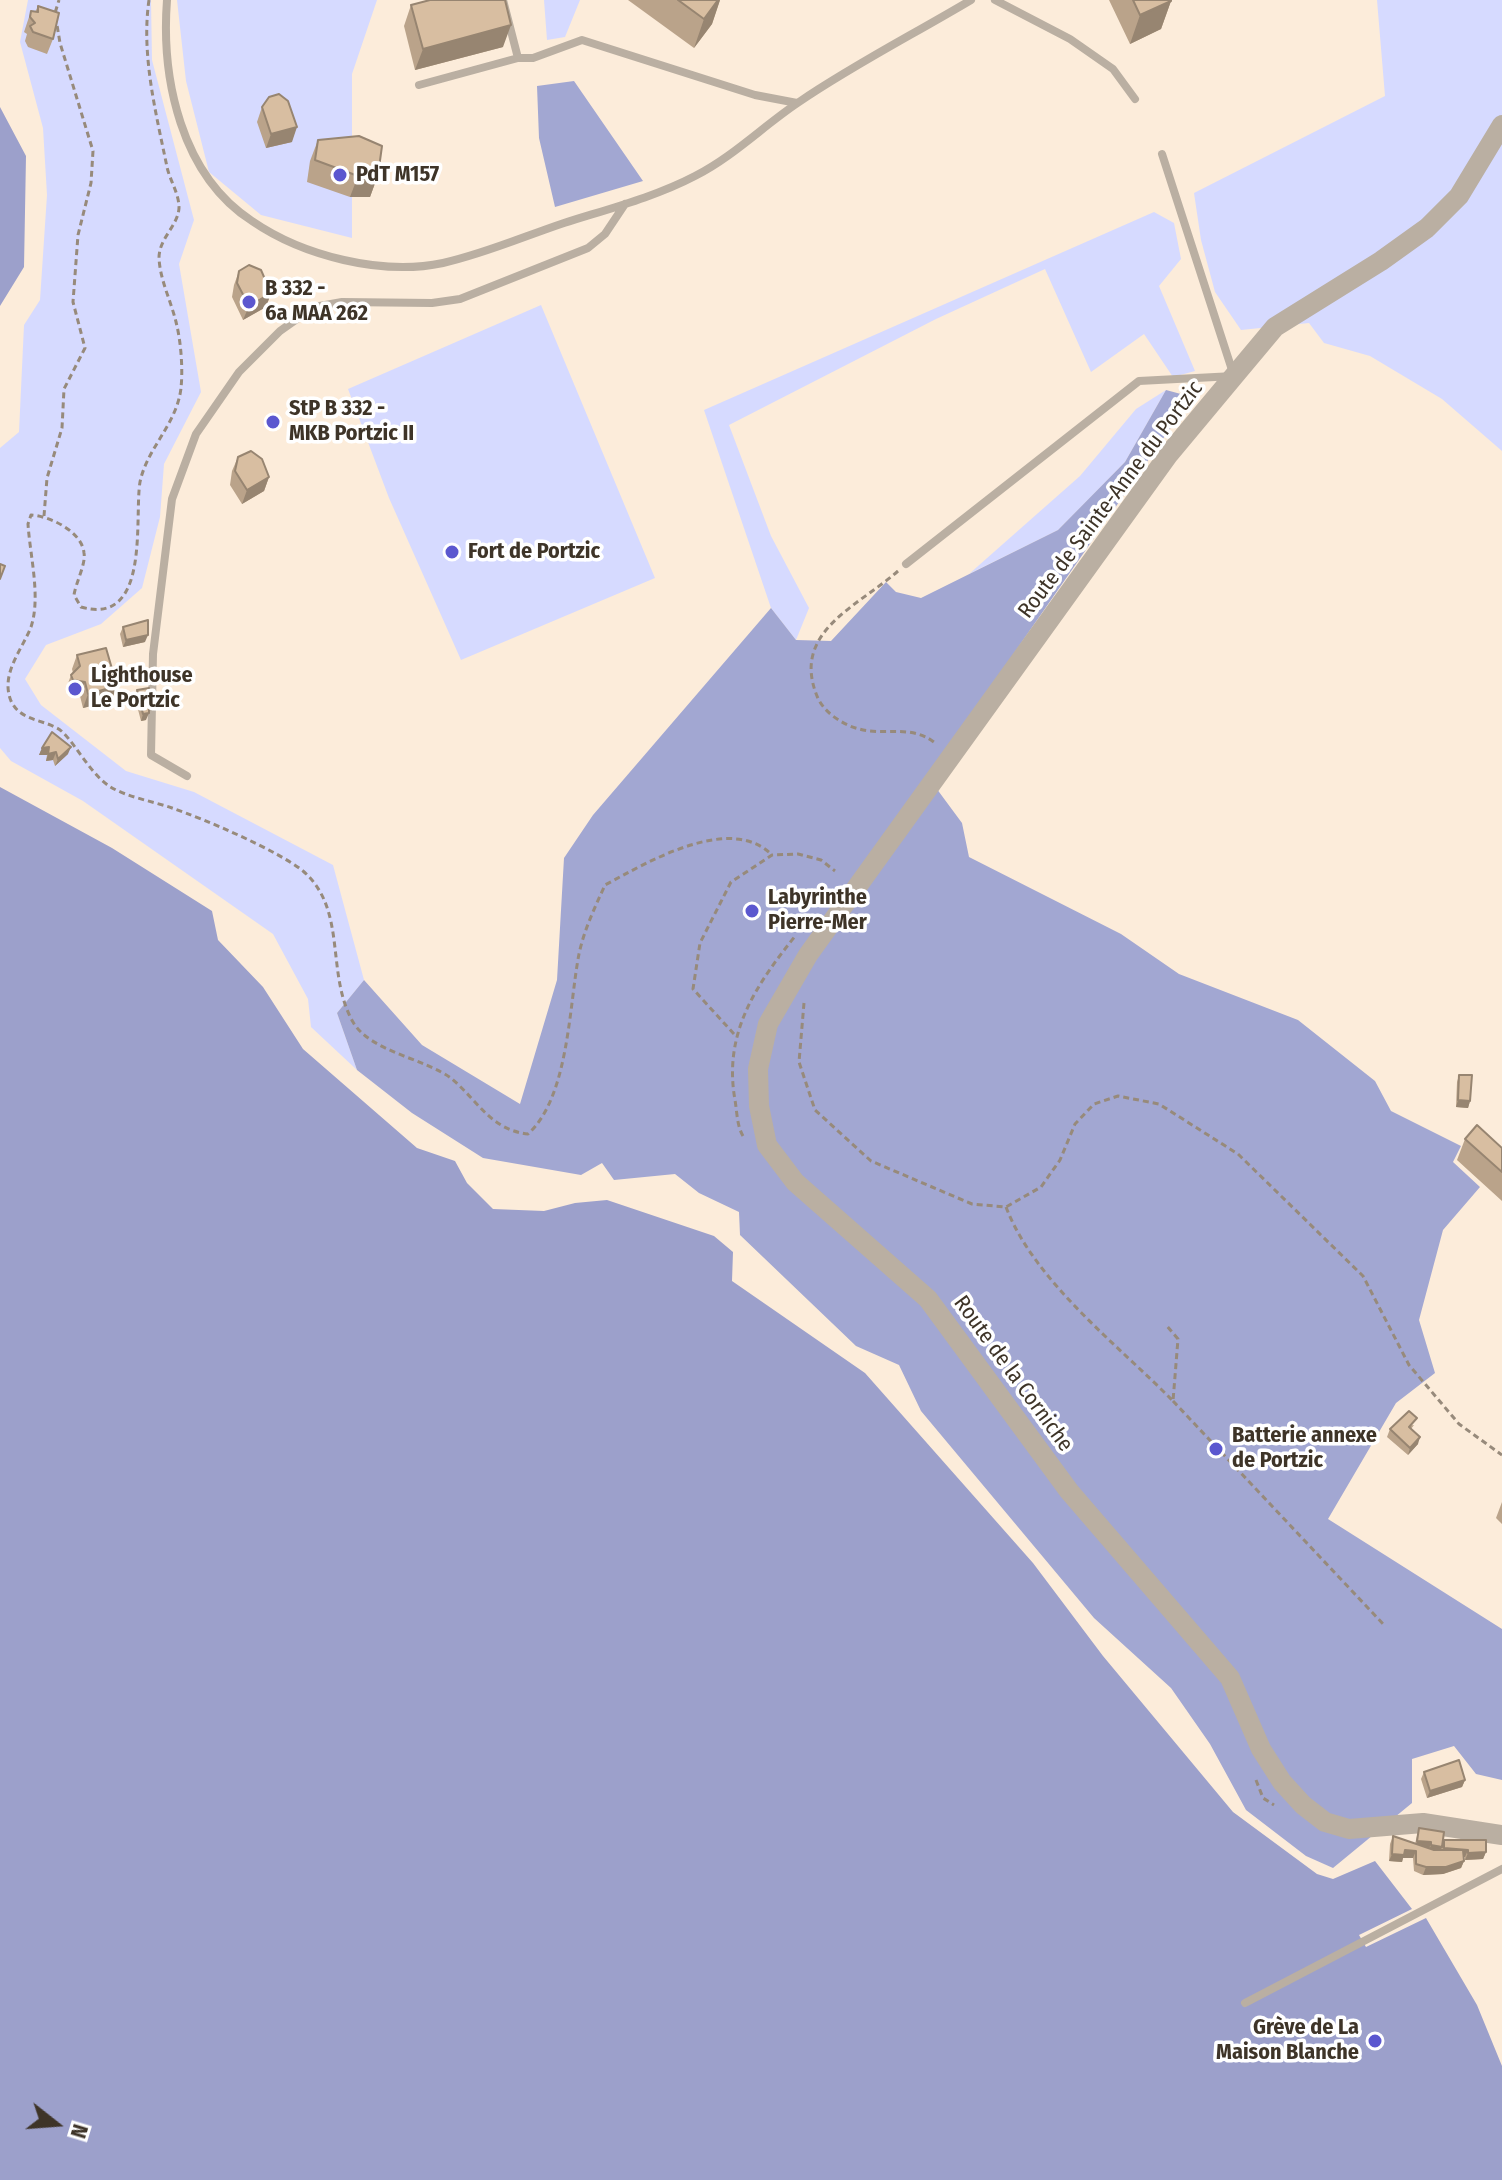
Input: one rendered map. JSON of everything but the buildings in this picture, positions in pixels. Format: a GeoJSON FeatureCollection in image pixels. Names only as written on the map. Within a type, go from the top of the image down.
{"type":"FeatureCollection","features":[{"type":"Feature","properties":{"kind":"street","name":"Route de Sainte-Anne du Portzic"},"geometry":{"type":"LineString","coordinates":[[921,801],[1169,454],[1275,327],[1381,261],[1427,228],[1459,196],[1502,125]]}},
{"type":"Feature","properties":{"kind":"street","name":"Route de la Corniche"},"geometry":{"type":"LineString","coordinates":[[921,801],[808,955],[768,1024],[758,1069],[759,1106],[767,1145],[795,1182],[928,1299],[1069,1491],[1230,1678],[1261,1749],[1282,1782],[1303,1805],[1325,1822],[1349,1829],[1423,1823],[1502,1835]]}},
{"type":"Feature","properties":{"kind":"lane"},"geometry":{"type":"LineString","coordinates":[[167,0],[164,36],[173,96],[190,149],[204,175],[240,214],[302,247],[349,260],[395,265],[442,263],[626,203],[694,177],[719,162],[797,103],[971,0]]}},
{"type":"Feature","properties":{"kind":"lane"},"geometry":{"type":"LineString","coordinates":[[503,0],[518,58]]}},
{"type":"Feature","properties":{"kind":"lane"},"geometry":{"type":"LineString","coordinates":[[995,0],[1070,39],[1113,69],[1135,99]]}},
{"type":"Feature","properties":{"kind":"lane"},"geometry":{"type":"LineString","coordinates":[[419,85],[518,58],[533,58],[582,40],[755,95],[797,103]]}},
{"type":"Feature","properties":{"kind":"lane"},"geometry":{"type":"LineString","coordinates":[[906,564],[1139,381],[1234,376],[1162,154]]}},
{"type":"Feature","properties":{"kind":"lane"},"geometry":{"type":"LineString","coordinates":[[187,776],[151,755],[153,654],[172,499],[196,434],[223,392],[258,350],[314,307],[342,302],[432,303],[460,299],[588,248],[605,234],[626,203]]}},
{"type":"Feature","properties":{"kind":"lane"},"geometry":{"type":"LineString","coordinates":[[1245,2003],[1502,1869]]}},
{"type":"Feature","properties":{"kind":"path"},"geometry":{"type":"LineString","coordinates":[[44,516],[47,478],[62,428],[64,389],[85,348],[73,302],[78,235],[91,183],[93,151],[60,43],[55,13],[59,0]]}},
{"type":"Feature","properties":{"kind":"path"},"geometry":{"type":"LineString","coordinates":[[149,0],[144,32],[157,118],[179,208],[159,254],[177,325],[181,389],[165,434],[146,462],[140,483],[140,543],[134,573],[116,601],[106,609],[95,611],[81,607],[74,595],[85,555],[82,546],[74,534],[44,516],[31,515],[28,524],[35,607],[31,627],[11,668],[9,686],[11,700],[19,712],[60,729],[89,770],[110,787],[178,810],[300,868],[320,888],[331,912],[341,992],[354,1025],[411,1061],[442,1071],[489,1119],[510,1132],[528,1134],[538,1124],[546,1108],[567,1045],[579,953],[605,885],[665,853],[719,839],[736,837],[752,841],[772,855]]}},
{"type":"Feature","properties":{"kind":"path"},"geometry":{"type":"LineString","coordinates":[[906,564],[820,635],[810,657],[810,680],[820,704],[834,717],[859,729],[924,733],[937,744]]}},
{"type":"Feature","properties":{"kind":"path"},"geometry":{"type":"LineString","coordinates":[[735,1035],[693,989],[700,943],[731,882],[772,855],[798,854],[821,860],[835,871]]}},
{"type":"Feature","properties":{"kind":"path"},"geometry":{"type":"LineString","coordinates":[[804,1001],[799,1062],[815,1110],[871,1161],[972,1204],[1006,1207],[1041,1187],[1060,1160],[1075,1124],[1094,1104],[1118,1096],[1159,1104],[1238,1154],[1363,1276],[1409,1365],[1459,1424],[1502,1455]]}},
{"type":"Feature","properties":{"kind":"path"},"geometry":{"type":"LineString","coordinates":[[1006,1207],[1013,1227],[1047,1275],[1173,1401],[1385,1626]]}},
{"type":"Feature","properties":{"kind":"path"},"geometry":{"type":"LineString","coordinates":[[1167,1326],[1178,1339],[1173,1401]]}},
{"type":"Feature","properties":{"kind":"shaded area"},"geometry":{"type":"Polygon","coordinates":[[[28,0],[151,0],[152,60],[194,220],[179,264],[201,392],[164,464],[160,517],[142,588],[101,624],[46,645],[25,679],[41,705],[126,771],[194,792],[333,865],[364,980],[337,1013],[357,1070],[311,1027],[308,999],[273,934],[83,801],[11,761],[0,748],[0,448],[19,432],[24,325],[40,300],[47,195],[43,128],[20,42],[28,0]]]}},
{"type":"Feature","properties":{"kind":"shaded area"},"geometry":{"type":"Polygon","coordinates":[[[177,0],[377,0],[352,74],[352,238],[261,215],[209,172],[186,81],[177,0]]]}},
{"type":"Feature","properties":{"kind":"shaded area"},"geometry":{"type":"Polygon","coordinates":[[[544,0],[580,0],[565,37],[547,40],[544,0]]]}},
{"type":"Feature","properties":{"kind":"shaded area"},"geometry":{"type":"Polygon","coordinates":[[[1377,0],[1502,0],[1502,451],[1442,399],[1370,356],[1324,343],[1309,323],[1241,330],[1215,292],[1201,240],[1194,193],[1385,96],[1377,0]]]}},
{"type":"Feature","properties":{"kind":"shaded area"},"geometry":{"type":"Polygon","coordinates":[[[574,81],[643,181],[555,207],[539,138],[537,86],[574,81]]]}},
{"type":"Feature","properties":{"kind":"shaded area"},"geometry":{"type":"Polygon","coordinates":[[[0,107],[26,156],[24,267],[0,306],[0,107]]]}},
{"type":"Feature","properties":{"kind":"shaded area"},"geometry":{"type":"Polygon","coordinates":[[[1154,212],[1174,223],[1181,259],[1159,286],[1195,371],[1173,377],[1144,334],[1091,372],[1045,269],[936,319],[729,425],[771,536],[809,608],[796,640],[771,608],[704,410],[1154,212]]]}},
{"type":"Feature","properties":{"kind":"shaded area"},"geometry":{"type":"Polygon","coordinates":[[[541,305],[655,578],[461,660],[389,498],[348,389],[541,305]]]}},
{"type":"Feature","properties":{"kind":"shaded area"},"geometry":{"type":"Polygon","coordinates":[[[1166,390],[1125,462],[1058,530],[969,574],[1080,476],[1136,409],[1166,390]]]}},
{"type":"Feature","properties":{"kind":"shaded area"},"geometry":{"type":"Polygon","coordinates":[[[1166,390],[1192,397],[928,777],[962,823],[969,857],[1121,934],[1179,974],[1298,1020],[1375,1081],[1391,1111],[1461,1146],[1453,1162],[1480,1187],[1443,1230],[1419,1320],[1435,1373],[1396,1403],[1328,1519],[1502,1629],[1502,1780],[1476,1774],[1454,1746],[1412,1759],[1412,1803],[1333,1868],[1306,1856],[1246,1810],[1210,1744],[1171,1688],[1094,1618],[921,1411],[899,1365],[856,1346],[740,1235],[739,1212],[699,1193],[675,1174],[614,1180],[602,1163],[581,1175],[483,1158],[412,1113],[357,1070],[337,1013],[364,980],[422,1045],[520,1104],[557,980],[564,858],[593,815],[771,608],[796,640],[831,641],[886,582],[896,592],[921,598],[1058,530],[1125,462],[1166,390]]]}},
{"type":"Feature","properties":{"kind":"shaded area"},"geometry":{"type":"Polygon","coordinates":[[[0,787],[112,848],[212,911],[218,940],[263,987],[303,1049],[417,1148],[455,1161],[467,1183],[493,1209],[544,1211],[575,1203],[607,1200],[714,1236],[733,1252],[732,1281],[865,1373],[1033,1563],[1103,1656],[1233,1812],[1317,1874],[1333,1879],[1375,1861],[1412,1909],[1359,1935],[1366,1947],[1426,1918],[1477,2005],[1502,2066],[1502,2180],[0,2180],[0,787]]]}},
{"type":"Feature","properties":{"kind":"place","name":"PdT M157"},"geometry":{"type":"Point","coordinates":[340,175]}},
{"type":"Feature","properties":{"kind":"place","name":"B 332 - 6a MAA 262"},"geometry":{"type":"Point","coordinates":[249,302]}},
{"type":"Feature","properties":{"kind":"place","name":"StP B 332 - MKB Portzic II"},"geometry":{"type":"Point","coordinates":[273,422]}},
{"type":"Feature","properties":{"kind":"place","name":"Fort de Portzic"},"geometry":{"type":"Point","coordinates":[452,552]}},
{"type":"Feature","properties":{"kind":"place","name":"Lighthouse Le Portzic"},"geometry":{"type":"Point","coordinates":[75,689]}},
{"type":"Feature","properties":{"kind":"place","name":"Labyrinthe Pierre-Mer"},"geometry":{"type":"Point","coordinates":[752,911]}},
{"type":"Feature","properties":{"kind":"place","name":"Batterie annexe de Portzic"},"geometry":{"type":"Point","coordinates":[1216,1449]}},
{"type":"Feature","properties":{"kind":"place","name":"Grève de La Maison Blanche"},"geometry":{"type":"Point","coordinates":[1375,2041]}}]}
